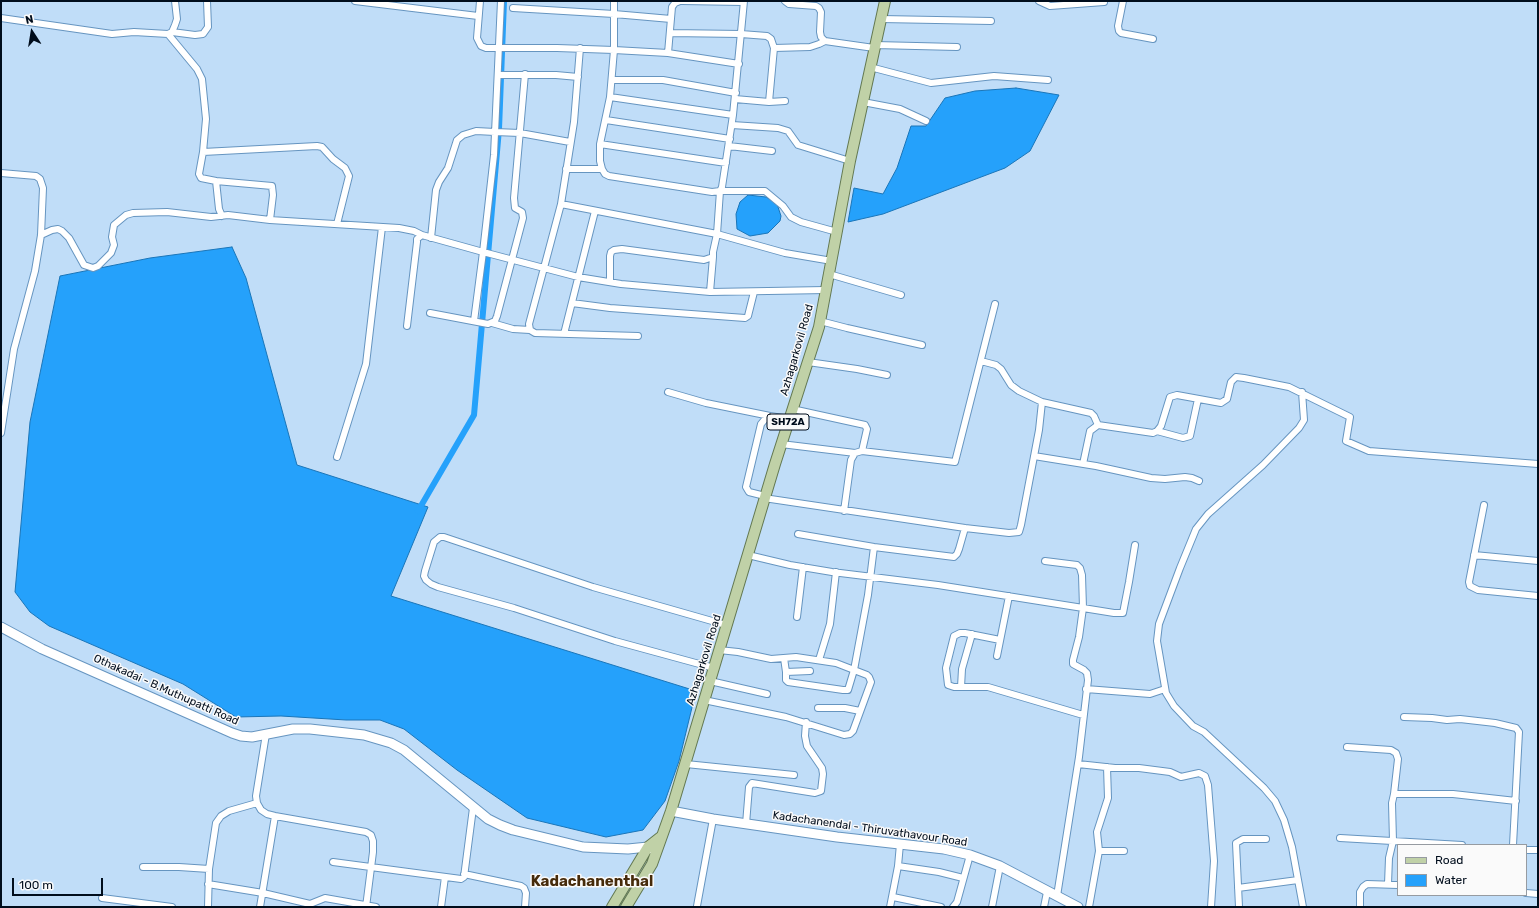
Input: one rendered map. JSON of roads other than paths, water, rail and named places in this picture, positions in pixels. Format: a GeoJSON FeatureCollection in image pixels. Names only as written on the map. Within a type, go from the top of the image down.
{"type":"FeatureCollection","features":[{"type":"Feature","properties":{"kind":"main road","name":"Azhagarkovil Road"},"geometry":{"type":"LineString","coordinates":[[612,907],[662,836],[671,811],[781,444],[808,362],[820,321],[850,161],[885,1]]}},
{"type":"Feature","properties":{"kind":"main road","name":"Othakadai - B.Muthupatti Road"},"geometry":{"type":"LineString","coordinates":[[1,626],[42,649],[221,729],[241,736],[252,737],[293,729],[323,730],[364,735],[391,743],[404,750],[473,808],[500,826],[583,846],[604,849],[652,849]]}},
{"type":"Feature","properties":{"kind":"main road","name":"Kadachanendal - Thiruvathavour Road"},"geometry":{"type":"LineString","coordinates":[[671,811],[746,824],[944,849],[970,854],[1000,866],[1078,907]]}},
{"type":"Feature","properties":{"kind":"main road","name":"Azhagarkovil Road"},"geometry":{"type":"LineString","coordinates":[[626,907],[652,864],[652,849]]}},
{"type":"Feature","properties":{"kind":"street"},"geometry":{"type":"LineString","coordinates":[[170,33],[174,29],[176,19],[175,1]]}},
{"type":"Feature","properties":{"kind":"street"},"geometry":{"type":"LineString","coordinates":[[1,18],[112,34],[134,32],[195,35],[203,34],[208,26],[207,1]]}},
{"type":"Feature","properties":{"kind":"street"},"geometry":{"type":"LineString","coordinates":[[355,1],[478,16]]}},
{"type":"Feature","properties":{"kind":"street"},"geometry":{"type":"LineString","coordinates":[[480,1],[477,38],[478,43],[486,48],[580,48],[668,53],[739,64]]}},
{"type":"Feature","properties":{"kind":"street"},"geometry":{"type":"LineString","coordinates":[[476,322],[487,253],[498,132],[502,48],[501,1]]}},
{"type":"Feature","properties":{"kind":"street"},"geometry":{"type":"LineString","coordinates":[[614,1],[614,50],[612,80],[606,120],[600,144],[600,161],[602,170],[605,174],[609,176],[712,192],[720,190],[765,191],[783,206],[791,217],[801,222],[837,232]]}},
{"type":"Feature","properties":{"kind":"street"},"geometry":{"type":"LineString","coordinates":[[668,53],[672,7],[675,3],[681,1],[744,2],[736,96],[722,187],[720,190],[717,234],[713,252],[710,292]]}},
{"type":"Feature","properties":{"kind":"street"},"geometry":{"type":"LineString","coordinates":[[786,1],[789,4],[816,6],[819,8],[821,12],[820,32],[825,40]]}},
{"type":"Feature","properties":{"kind":"street"},"geometry":{"type":"LineString","coordinates":[[1039,1],[1050,6],[1104,2]]}},
{"type":"Feature","properties":{"kind":"street"},"geometry":{"type":"LineString","coordinates":[[1123,1],[1118,26],[1119,32],[1153,39]]}},
{"type":"Feature","properties":{"kind":"street"},"geometry":{"type":"LineString","coordinates":[[513,8],[671,19]]}},
{"type":"Feature","properties":{"kind":"street"},"geometry":{"type":"LineString","coordinates":[[881,19],[991,21]]}},
{"type":"Feature","properties":{"kind":"street"},"geometry":{"type":"LineString","coordinates":[[170,33],[197,69],[202,80],[206,119],[199,174],[200,177],[216,181],[272,186],[273,195],[270,220]]}},
{"type":"Feature","properties":{"kind":"street"},"geometry":{"type":"LineString","coordinates":[[670,33],[767,36],[771,39],[774,48],[769,102]]}},
{"type":"Feature","properties":{"kind":"street"},"geometry":{"type":"LineString","coordinates":[[774,48],[810,47],[825,40],[875,47],[957,47]]}},
{"type":"Feature","properties":{"kind":"street"},"geometry":{"type":"LineString","coordinates":[[530,330],[530,324],[561,204],[578,77],[580,48]]}},
{"type":"Feature","properties":{"kind":"street"},"geometry":{"type":"LineString","coordinates":[[870,67],[931,83],[994,76],[1048,80]]}},
{"type":"Feature","properties":{"kind":"street"},"geometry":{"type":"LineString","coordinates":[[501,75],[526,74],[578,77]]}},
{"type":"Feature","properties":{"kind":"street"},"geometry":{"type":"LineString","coordinates":[[490,323],[498,316],[523,218],[522,212],[515,208],[514,204],[526,74]]}},
{"type":"Feature","properties":{"kind":"street"},"geometry":{"type":"LineString","coordinates":[[612,80],[663,80],[769,102],[785,101]]}},
{"type":"Feature","properties":{"kind":"street"},"geometry":{"type":"LineString","coordinates":[[610,97],[733,115]]}},
{"type":"Feature","properties":{"kind":"street"},"geometry":{"type":"LineString","coordinates":[[863,102],[891,107],[926,121]]}},
{"type":"Feature","properties":{"kind":"street"},"geometry":{"type":"LineString","coordinates":[[606,120],[772,151]]}},
{"type":"Feature","properties":{"kind":"street"},"geometry":{"type":"LineString","coordinates":[[732,125],[778,128],[788,131],[798,145],[850,161]]}},
{"type":"Feature","properties":{"kind":"street"},"geometry":{"type":"LineString","coordinates":[[431,238],[436,190],[448,168],[457,140],[462,135],[470,132],[520,133],[570,142]]}},
{"type":"Feature","properties":{"kind":"street"},"geometry":{"type":"LineString","coordinates":[[600,144],[726,163]]}},
{"type":"Feature","properties":{"kind":"street"},"geometry":{"type":"LineString","coordinates":[[203,152],[317,146],[322,147],[333,159],[345,168],[349,176],[336,224]]}},
{"type":"Feature","properties":{"kind":"street"},"geometry":{"type":"LineString","coordinates":[[566,169],[602,170]]}},
{"type":"Feature","properties":{"kind":"street"},"geometry":{"type":"LineString","coordinates":[[1,173],[30,174],[36,176],[40,178],[43,188],[41,235],[35,271],[14,349],[1,433]]}},
{"type":"Feature","properties":{"kind":"street"},"geometry":{"type":"LineString","coordinates":[[216,181],[219,209],[222,216]]}},
{"type":"Feature","properties":{"kind":"street"},"geometry":{"type":"LineString","coordinates":[[561,204],[717,234],[784,253],[832,261]]}},
{"type":"Feature","properties":{"kind":"street"},"geometry":{"type":"LineString","coordinates":[[564,334],[594,211]]}},
{"type":"Feature","properties":{"kind":"street"},"geometry":{"type":"LineString","coordinates":[[41,235],[52,230],[58,229],[62,231],[69,238],[84,265],[93,268],[98,266],[111,253],[114,245],[112,237],[114,225],[126,215],[133,213],[167,212],[206,217],[228,215],[270,220],[406,229],[431,238],[544,269],[578,277],[610,282],[710,292],[826,290]]}},
{"type":"Feature","properties":{"kind":"street"},"geometry":{"type":"LineString","coordinates":[[337,457],[366,364],[382,227]]}},
{"type":"Feature","properties":{"kind":"street"},"geometry":{"type":"LineString","coordinates":[[407,326],[417,239],[422,235]]}},
{"type":"Feature","properties":{"kind":"street"},"geometry":{"type":"LineString","coordinates":[[610,282],[610,256],[611,252],[614,250],[622,249],[704,260],[713,257]]}},
{"type":"Feature","properties":{"kind":"street"},"geometry":{"type":"LineString","coordinates":[[829,274],[901,295]]}},
{"type":"Feature","properties":{"kind":"street"},"geometry":{"type":"LineString","coordinates":[[572,304],[745,318],[748,316],[754,292]]}},
{"type":"Feature","properties":{"kind":"street"},"geometry":{"type":"LineString","coordinates":[[781,444],[855,453],[862,451],[955,462],[995,304]]}},
{"type":"Feature","properties":{"kind":"street"},"geometry":{"type":"LineString","coordinates":[[430,313],[476,322],[490,323],[513,330],[530,330],[535,333],[638,336]]}},
{"type":"Feature","properties":{"kind":"street"},"geometry":{"type":"LineString","coordinates":[[820,321],[922,345]]}},
{"type":"Feature","properties":{"kind":"street"},"geometry":{"type":"LineString","coordinates":[[981,361],[996,365],[1001,369],[1011,385],[1019,391],[1042,402],[1091,413],[1098,425]]}},
{"type":"Feature","properties":{"kind":"street"},"geometry":{"type":"LineString","coordinates":[[808,362],[857,369],[887,376]]}},
{"type":"Feature","properties":{"kind":"street"},"geometry":{"type":"LineString","coordinates":[[1157,431],[1161,426],[1170,397],[1176,395],[1198,400],[1217,402],[1225,401],[1231,382],[1236,377],[1289,387],[1350,418],[1346,441],[1369,451],[1538,464]]}},
{"type":"Feature","properties":{"kind":"street"},"geometry":{"type":"LineString","coordinates":[[668,392],[706,403],[789,419]]}},
{"type":"Feature","properties":{"kind":"street"},"geometry":{"type":"LineString","coordinates":[[1303,907],[1292,847],[1284,820],[1275,801],[1264,788],[1204,732],[1193,726],[1168,699],[1156,641],[1159,624],[1196,529],[1208,514],[1263,465],[1299,428],[1304,420],[1304,394]]}},
{"type":"Feature","properties":{"kind":"street"},"geometry":{"type":"LineString","coordinates":[[1083,464],[1090,431],[1098,425],[1153,433],[1157,431],[1183,438],[1190,436],[1198,400]]}},
{"type":"Feature","properties":{"kind":"street"},"geometry":{"type":"LineString","coordinates":[[770,416],[761,424],[746,487],[749,492],[765,497],[844,511],[1009,533],[1019,532],[1021,525],[1039,430],[1042,402]]}},
{"type":"Feature","properties":{"kind":"street"},"geometry":{"type":"LineString","coordinates":[[792,409],[865,425],[866,432],[862,451]]}},
{"type":"Feature","properties":{"kind":"street"},"geometry":{"type":"LineString","coordinates":[[844,511],[851,460],[855,453]]}},
{"type":"Feature","properties":{"kind":"street"},"geometry":{"type":"LineString","coordinates":[[1034,456],[1151,478],[1165,479],[1185,477],[1199,481]]}},
{"type":"Feature","properties":{"kind":"street"},"geometry":{"type":"LineString","coordinates":[[1484,505],[1469,582],[1474,589],[1538,596]]}},
{"type":"Feature","properties":{"kind":"street"},"geometry":{"type":"LineString","coordinates":[[798,534],[954,557],[959,550],[965,528]]}},
{"type":"Feature","properties":{"kind":"street"},"geometry":{"type":"LineString","coordinates":[[714,668],[615,641],[514,608],[438,587],[426,580],[424,576],[425,571],[434,542],[440,537],[592,587],[726,625]]}},
{"type":"Feature","properties":{"kind":"street"},"geometry":{"type":"LineString","coordinates":[[748,555],[803,567],[1009,596],[1114,613],[1123,613],[1134,545]]}},
{"type":"Feature","properties":{"kind":"street"},"geometry":{"type":"LineString","coordinates":[[784,658],[786,680],[788,682],[846,690],[849,688],[854,670],[868,595],[874,546]]}},
{"type":"Feature","properties":{"kind":"street"},"geometry":{"type":"LineString","coordinates":[[1474,555],[1538,561]]}},
{"type":"Feature","properties":{"kind":"street"},"geometry":{"type":"LineString","coordinates":[[1045,561],[1077,565],[1080,568],[1082,575],[1083,608],[1079,637],[1073,654],[1073,664],[1087,673],[1078,764],[1057,896]]}},
{"type":"Feature","properties":{"kind":"street"},"geometry":{"type":"LineString","coordinates":[[797,617],[803,567]]}},
{"type":"Feature","properties":{"kind":"street"},"geometry":{"type":"LineString","coordinates":[[819,660],[829,629],[836,572]]}},
{"type":"Feature","properties":{"kind":"street"},"geometry":{"type":"LineString","coordinates":[[997,656],[1009,596]]}},
{"type":"Feature","properties":{"kind":"street"},"geometry":{"type":"LineString","coordinates":[[1000,640],[972,634],[960,633],[954,636],[946,668],[948,685],[951,687],[988,688],[1083,716]]}},
{"type":"Feature","properties":{"kind":"street"},"geometry":{"type":"LineString","coordinates":[[961,687],[962,669],[972,634]]}},
{"type":"Feature","properties":{"kind":"street"},"geometry":{"type":"LineString","coordinates":[[704,700],[806,722],[844,735],[850,734],[853,731],[869,688],[870,680],[866,674],[836,663],[796,657],[771,659],[738,652],[719,650]]}},
{"type":"Feature","properties":{"kind":"street"},"geometry":{"type":"LineString","coordinates":[[786,672],[810,672]]}},
{"type":"Feature","properties":{"kind":"street"},"geometry":{"type":"LineString","coordinates":[[710,681],[766,694]]}},
{"type":"Feature","properties":{"kind":"street"},"geometry":{"type":"LineString","coordinates":[[1086,689],[1150,694],[1165,689]]}},
{"type":"Feature","properties":{"kind":"street"},"geometry":{"type":"LineString","coordinates":[[818,708],[845,708],[860,711]]}},
{"type":"Feature","properties":{"kind":"street"},"geometry":{"type":"LineString","coordinates":[[1404,717],[1446,720],[1460,719],[1495,723],[1516,728],[1519,732],[1513,844]]}},
{"type":"Feature","properties":{"kind":"street"},"geometry":{"type":"LineString","coordinates":[[746,824],[749,787],[752,783],[815,793],[821,790],[823,774],[822,768],[807,746],[805,736],[806,722]]}},
{"type":"Feature","properties":{"kind":"street"},"geometry":{"type":"LineString","coordinates":[[266,734],[256,796],[257,803],[261,810],[275,816],[366,832],[371,835],[373,841],[366,906]]}},
{"type":"Feature","properties":{"kind":"street"},"geometry":{"type":"LineString","coordinates":[[1347,748],[1391,750],[1396,753],[1398,759],[1392,803],[1393,841],[1389,858],[1388,884]]}},
{"type":"Feature","properties":{"kind":"street"},"geometry":{"type":"LineString","coordinates":[[686,764],[794,775]]}},
{"type":"Feature","properties":{"kind":"street"},"geometry":{"type":"LineString","coordinates":[[1078,764],[1139,768],[1170,772],[1181,777],[1199,773],[1205,776],[1208,785],[1214,861],[1211,907]]}},
{"type":"Feature","properties":{"kind":"street"},"geometry":{"type":"LineString","coordinates":[[1089,907],[1099,850],[1097,832],[1108,798],[1106,767]]}},
{"type":"Feature","properties":{"kind":"street"},"geometry":{"type":"LineString","coordinates":[[1394,794],[1453,794],[1516,801]]}},
{"type":"Feature","properties":{"kind":"street"},"geometry":{"type":"LineString","coordinates":[[208,907],[209,869],[216,823],[221,816],[229,811],[257,803]]}},
{"type":"Feature","properties":{"kind":"street"},"geometry":{"type":"LineString","coordinates":[[333,862],[461,879],[464,877],[473,808]]}},
{"type":"Feature","properties":{"kind":"street"},"geometry":{"type":"LineString","coordinates":[[260,907],[275,816]]}},
{"type":"Feature","properties":{"kind":"street"},"geometry":{"type":"LineString","coordinates":[[697,906],[713,819]]}},
{"type":"Feature","properties":{"kind":"street"},"geometry":{"type":"LineString","coordinates":[[1340,838],[1445,844]]}},
{"type":"Feature","properties":{"kind":"street"},"geometry":{"type":"LineString","coordinates":[[1239,907],[1236,843],[1243,839],[1266,839]]}},
{"type":"Feature","properties":{"kind":"street"},"geometry":{"type":"LineString","coordinates":[[890,907],[898,866],[900,844]]}},
{"type":"Feature","properties":{"kind":"street"},"geometry":{"type":"LineString","coordinates":[[1099,850],[1124,851]]}},
{"type":"Feature","properties":{"kind":"street"},"geometry":{"type":"LineString","coordinates":[[1527,850],[1538,850]]}},
{"type":"Feature","properties":{"kind":"street"},"geometry":{"type":"LineString","coordinates":[[953,907],[957,902],[970,854]]}},
{"type":"Feature","properties":{"kind":"street"},"geometry":{"type":"LineString","coordinates":[[898,866],[939,872],[963,878]]}},
{"type":"Feature","properties":{"kind":"street"},"geometry":{"type":"LineString","coordinates":[[992,907],[1000,866]]}},
{"type":"Feature","properties":{"kind":"street"},"geometry":{"type":"LineString","coordinates":[[143,867],[209,869]]}},
{"type":"Feature","properties":{"kind":"street"},"geometry":{"type":"LineString","coordinates":[[464,874],[521,886],[524,888],[526,893],[525,907]]}},
{"type":"Feature","properties":{"kind":"street"},"geometry":{"type":"LineString","coordinates":[[441,907],[445,877]]}},
{"type":"Feature","properties":{"kind":"street"},"geometry":{"type":"LineString","coordinates":[[1238,888],[1298,880]]}},
{"type":"Feature","properties":{"kind":"street"},"geometry":{"type":"LineString","coordinates":[[208,884],[263,893],[310,904],[325,898],[376,907]]}},
{"type":"Feature","properties":{"kind":"street"},"geometry":{"type":"LineString","coordinates":[[1360,907],[1360,892],[1367,884],[1397,885]]}},
{"type":"Feature","properties":{"kind":"street"},"geometry":{"type":"LineString","coordinates":[[1044,907],[1047,892]]}},
{"type":"Feature","properties":{"kind":"street"},"geometry":{"type":"LineString","coordinates":[[1527,893],[1538,894]]}},
{"type":"Feature","properties":{"kind":"street"},"geometry":{"type":"LineString","coordinates":[[893,897],[941,907]]}},
{"type":"Feature","properties":{"kind":"street"},"geometry":{"type":"LineString","coordinates":[[102,898],[172,907]]}},
{"type":"Feature","properties":{"kind":"water"},"geometry":{"type":"Polygon","coordinates":[[[1016,88],[1059,95],[1030,151],[1005,168],[883,214],[848,222],[854,188],[883,194],[897,168],[911,126],[926,126],[945,98],[975,91],[1016,88]]]}},
{"type":"Feature","properties":{"kind":"water"},"geometry":{"type":"Polygon","coordinates":[[[748,195],[766,197],[777,204],[781,216],[780,221],[768,233],[750,236],[737,229],[736,214],[740,202],[748,195]]]}},
{"type":"Feature","properties":{"kind":"water"},"geometry":{"type":"Polygon","coordinates":[[[232,247],[246,278],[297,465],[428,507],[391,596],[696,691],[679,761],[665,801],[643,830],[606,837],[527,818],[457,770],[404,729],[380,720],[346,720],[281,716],[236,717],[183,684],[49,626],[30,612],[15,592],[30,422],[60,276],[150,258],[232,247]]]}},
{"type":"Feature","properties":{"kind":"waterway"},"geometry":{"type":"LineString","coordinates":[[418,511],[474,415],[499,129],[504,1]]}},
{"type":"Feature","properties":{"kind":"district","name":"Kadachanenthal"},"geometry":{"type":"Point","coordinates":[592,882]}}]}
